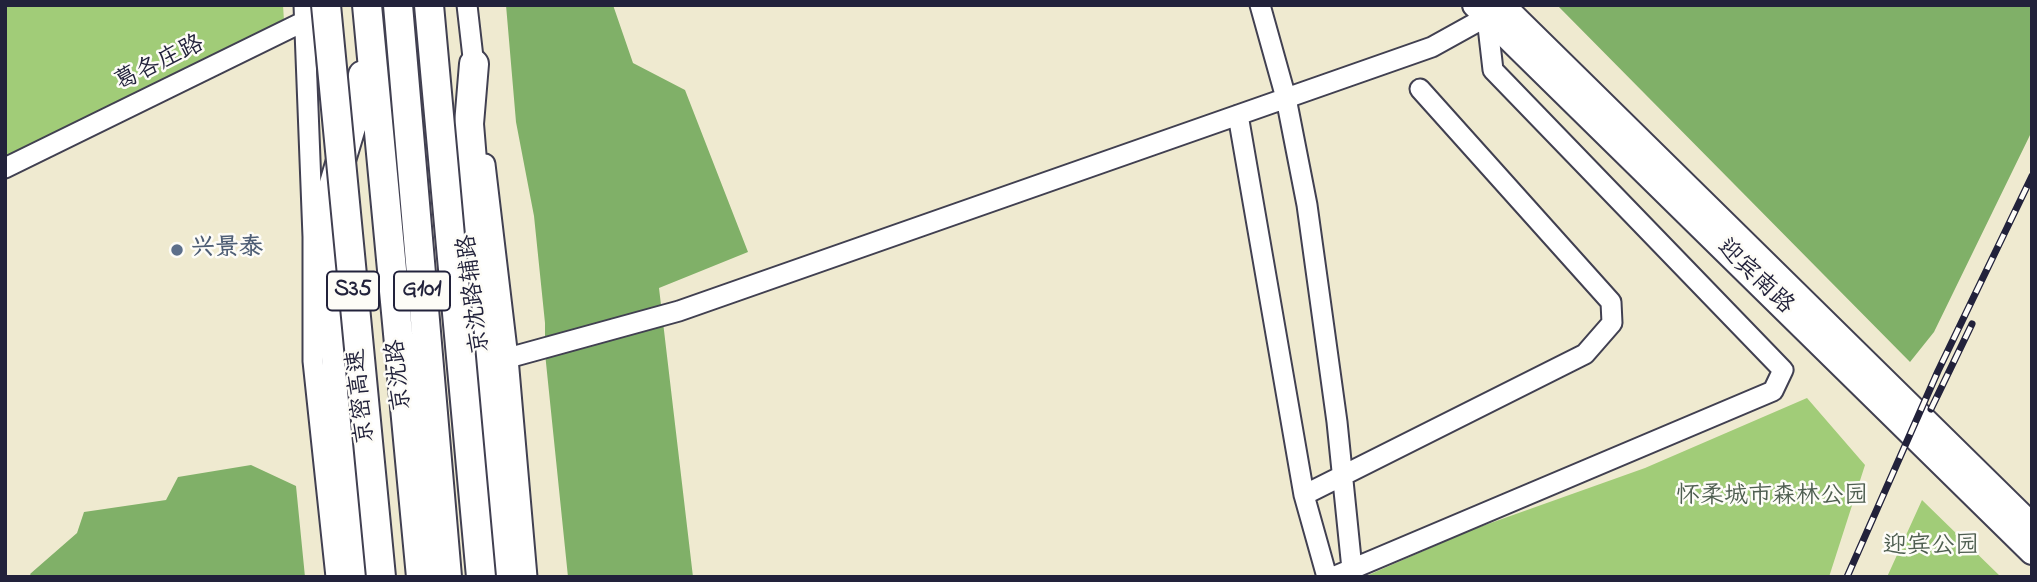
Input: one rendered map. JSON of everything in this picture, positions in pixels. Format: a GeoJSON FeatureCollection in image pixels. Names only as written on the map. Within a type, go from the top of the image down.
{"type":"FeatureCollection","features":[{"type":"Feature","properties":{"kind":"highway","name":"京沈路"},"geometry":{"type":"LineString","coordinates":[[367,5],[421,577]]}},
{"type":"Feature","properties":{"kind":"highway","name":"京沈路"},"geometry":{"type":"LineString","coordinates":[[398,5],[447,577]]}},
{"type":"Feature","properties":{"kind":"highway"},"geometry":{"type":"LineString","coordinates":[[429,5],[481,577]]}},
{"type":"Feature","properties":{"kind":"highway","name":"京密高速"},"geometry":{"type":"LineString","coordinates":[[312,11],[381,577]]}},
{"type":"Feature","properties":{"kind":"highway"},"geometry":{"type":"LineString","coordinates":[[354,577],[338,393],[329,229],[332,187],[358,104],[369,42]]}},
{"type":"Feature","properties":{"kind":"highway"},"geometry":{"type":"LineString","coordinates":[[474,64],[469,124],[505,568]]}},
{"type":"Feature","properties":{"kind":"highway"},"geometry":{"type":"LineString","coordinates":[[405,91],[475,181]]}},
{"type":"Feature","properties":{"kind":"main road","name":"迎宾南路"},"geometry":{"type":"LineString","coordinates":[[1495,8],[2032,526]]}},
{"type":"Feature","properties":{"kind":"main road","name":"迎宾南路"},"geometry":{"type":"LineString","coordinates":[[1495,8],[2032,552]]}},
{"type":"Feature","properties":{"kind":"street","name":"葛各庄路"},"geometry":{"type":"LineString","coordinates":[[5,168],[312,11],[335,5]]}},
{"type":"Feature","properties":{"kind":"street","name":"京沈路辅路"},"geometry":{"type":"LineString","coordinates":[[467,5],[508,358],[527,577]]}},
{"type":"Feature","properties":{"kind":"street"},"geometry":{"type":"LineString","coordinates":[[1260,5],[1286,98],[1307,205],[1343,477],[1352,569]]}},
{"type":"Feature","properties":{"kind":"street"},"geometry":{"type":"LineString","coordinates":[[508,358],[679,311],[1432,47],[1495,8]]}},
{"type":"Feature","properties":{"kind":"street"},"geometry":{"type":"LineString","coordinates":[[1333,577],[1773,391],[1783,370],[1493,70],[1495,8]]}},
{"type":"Feature","properties":{"kind":"street"},"geometry":{"type":"LineString","coordinates":[[312,11],[313,361],[336,577]]}},
{"type":"Feature","properties":{"kind":"street"},"geometry":{"type":"LineString","coordinates":[[1304,495],[1585,354],[1612,323],[1611,302],[1420,89]]}},
{"type":"Feature","properties":{"kind":"street"},"geometry":{"type":"LineString","coordinates":[[1238,115],[1304,495],[1327,577]]}},
{"type":"Feature","properties":{"kind":"green space"},"geometry":{"type":"Polygon","coordinates":[[[5,5],[283,5],[284,21],[5,160],[5,5]]]}},
{"type":"Feature","properties":{"kind":"green space"},"geometry":{"type":"Polygon","coordinates":[[[506,5],[613,5],[633,63],[685,90],[748,252],[659,288],[693,577],[568,577],[534,216],[516,122],[506,5]]]}},
{"type":"Feature","properties":{"kind":"green space"},"geometry":{"type":"Polygon","coordinates":[[[1557,5],[2032,5],[2032,131],[1934,332],[1910,362],[1557,5]]]}},
{"type":"Feature","properties":{"kind":"green space","name":"怀柔城市森林公园"},"geometry":{"type":"Polygon","coordinates":[[[1807,398],[1865,465],[1829,577],[1364,577],[1471,530],[1645,468],[1807,398]]]}},
{"type":"Feature","properties":{"kind":"green space"},"geometry":{"type":"Polygon","coordinates":[[[251,465],[296,486],[305,577],[32,577],[30,574],[77,533],[84,512],[166,500],[178,477],[251,465]]]}},
{"type":"Feature","properties":{"kind":"green space","name":"迎宾公园"},"geometry":{"type":"Polygon","coordinates":[[[1922,500],[2001,577],[1887,577],[1922,500]]]}},
{"type":"Feature","properties":{"kind":"railway"},"geometry":{"type":"LineString","coordinates":[[1847,577],[1938,371],[2032,176]]}},
{"type":"Feature","properties":{"kind":"railway"},"geometry":{"type":"LineString","coordinates":[[1931,409],[1972,324]]}},
{"type":"Feature","properties":{"kind":"place","name":"兴景泰"},"geometry":{"type":"Point","coordinates":[177,250]}}]}
